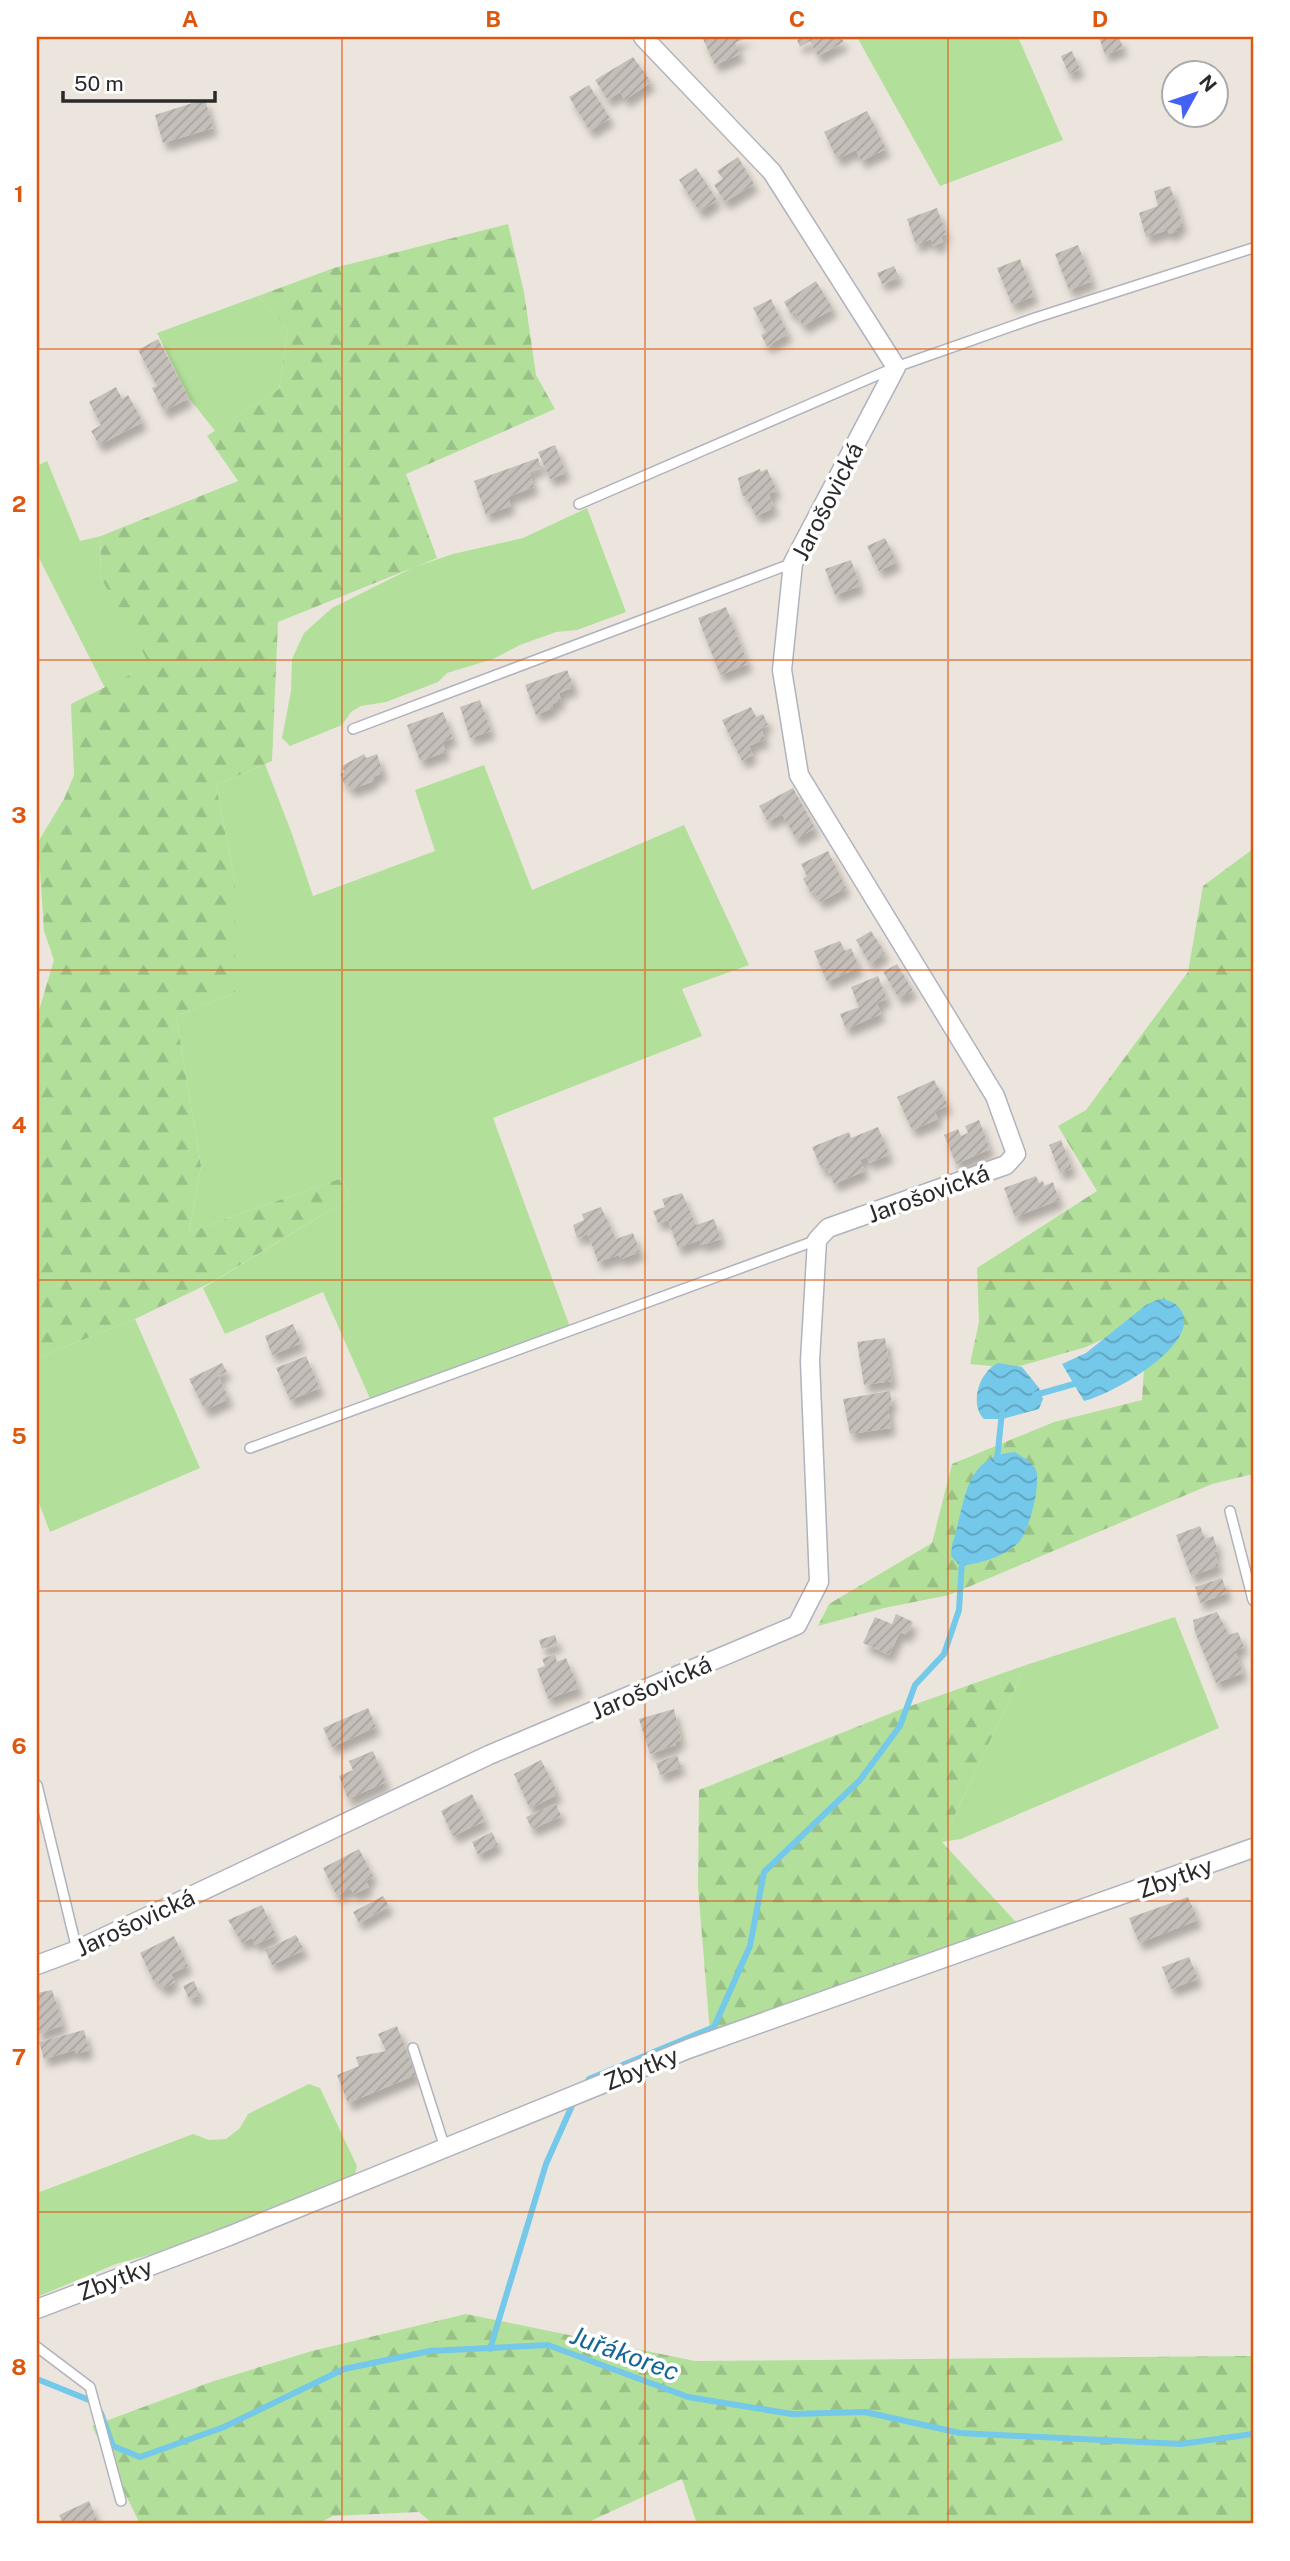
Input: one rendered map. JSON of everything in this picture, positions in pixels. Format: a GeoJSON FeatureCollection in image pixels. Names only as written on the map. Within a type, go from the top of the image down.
{"type":"FeatureCollection","features":[{"type":"Feature","properties":{"kind":"street"},"geometry":{"type":"LineString","coordinates":[[643,37],[772,172],[896,367]]}},
{"type":"Feature","properties":{"kind":"street","name":"Jarošovická"},"geometry":{"type":"LineString","coordinates":[[37,1965],[77,1951],[489,1755],[797,1625],[819,1583],[810,1361],[817,1240],[828,1228],[1006,1165],[1016,1154],[995,1096],[799,775],[782,670],[793,563],[896,367]]}},
{"type":"Feature","properties":{"kind":"street","name":"Zbytky"},"geometry":{"type":"LineString","coordinates":[[37,2309],[229,2236],[688,2049],[1253,1848]]}},
{"type":"Feature","properties":{"kind":"lane"},"geometry":{"type":"LineString","coordinates":[[579,504],[896,367],[1035,318],[1253,248]]}},
{"type":"Feature","properties":{"kind":"lane"},"geometry":{"type":"LineString","coordinates":[[353,729],[793,563]]}},
{"type":"Feature","properties":{"kind":"lane"},"geometry":{"type":"LineString","coordinates":[[250,1448],[817,1240]]}},
{"type":"Feature","properties":{"kind":"lane"},"geometry":{"type":"LineString","coordinates":[[1230,1511],[1253,1600]]}},
{"type":"Feature","properties":{"kind":"lane"},"geometry":{"type":"LineString","coordinates":[[37,1785],[77,1951]]}},
{"type":"Feature","properties":{"kind":"lane"},"geometry":{"type":"LineString","coordinates":[[413,2048],[445,2148]]}},
{"type":"Feature","properties":{"kind":"lane"},"geometry":{"type":"LineString","coordinates":[[37,2347],[90,2387],[121,2501]]}},
{"type":"Feature","properties":{"kind":"green space"},"geometry":{"type":"Polygon","coordinates":[[[857,37],[1018,37],[1063,140],[940,186],[857,37]]]}},
{"type":"Feature","properties":{"kind":"green space"},"geometry":{"type":"Polygon","coordinates":[[[508,224],[524,292],[536,375],[555,409],[406,474],[437,558],[278,622],[272,761],[216,785],[235,882],[235,993],[176,1016],[201,1166],[189,1232],[342,1178],[350,1198],[212,1282],[135,1319],[37,1358],[37,1017],[54,960],[44,931],[38,842],[64,799],[74,775],[71,704],[150,665],[100,576],[101,536],[238,481],[207,436],[279,389],[288,329],[258,296],[334,268],[508,224]]]}},
{"type":"Feature","properties":{"kind":"green space"},"geometry":{"type":"Polygon","coordinates":[[[258,296],[288,329],[279,389],[215,431],[189,398],[157,333],[258,296]]]}},
{"type":"Feature","properties":{"kind":"green space"},"geometry":{"type":"Polygon","coordinates":[[[47,461],[80,541],[101,536],[100,576],[151,665],[105,688],[37,554],[37,466],[47,461]]]}},
{"type":"Feature","properties":{"kind":"green space"},"geometry":{"type":"Polygon","coordinates":[[[587,508],[626,612],[577,630],[556,632],[520,645],[493,659],[447,673],[438,682],[386,702],[361,706],[351,712],[342,725],[290,746],[282,738],[291,691],[292,659],[304,633],[332,608],[414,567],[453,554],[523,538],[587,508]]]}},
{"type":"Feature","properties":{"kind":"green space"},"geometry":{"type":"Polygon","coordinates":[[[265,764],[313,896],[435,851],[415,790],[484,765],[532,890],[684,825],[749,965],[682,989],[702,1036],[493,1118],[570,1327],[371,1401],[323,1292],[225,1334],[203,1288],[350,1198],[342,1178],[189,1232],[201,1166],[176,1016],[235,993],[235,882],[216,785],[265,764]]]}},
{"type":"Feature","properties":{"kind":"green space"},"geometry":{"type":"Polygon","coordinates":[[[1253,849],[1253,1474],[1212,1484],[949,1595],[884,1608],[818,1626],[829,1604],[932,1543],[952,1464],[1054,1422],[1142,1400],[1147,1319],[1086,1347],[1013,1368],[970,1364],[979,1322],[977,1268],[1097,1191],[1058,1126],[1086,1110],[1188,972],[1203,886],[1253,849]]]}},
{"type":"Feature","properties":{"kind":"green space"},"geometry":{"type":"Polygon","coordinates":[[[135,1319],[200,1468],[50,1532],[37,1498],[37,1358],[135,1319]]]}},
{"type":"Feature","properties":{"kind":"green space"},"geometry":{"type":"Polygon","coordinates":[[[1175,1617],[1219,1728],[961,1839],[942,1842],[1026,1665],[1175,1617]]]}},
{"type":"Feature","properties":{"kind":"green space"},"geometry":{"type":"Polygon","coordinates":[[[1026,1665],[942,1842],[1016,1922],[710,2033],[698,1887],[699,1790],[899,1710],[1026,1665]]]}},
{"type":"Feature","properties":{"kind":"green space"},"geometry":{"type":"Polygon","coordinates":[[[309,2084],[320,2088],[357,2166],[355,2174],[174,2248],[116,2264],[37,2297],[37,2193],[193,2134],[209,2140],[226,2139],[240,2128],[248,2114],[309,2084]]]}},
{"type":"Feature","properties":{"kind":"green space"},"geometry":{"type":"Polygon","coordinates":[[[466,2314],[695,2361],[1253,2356],[1253,2524],[697,2524],[682,2479],[584,2524],[433,2524],[419,2512],[333,2516],[317,2524],[140,2524],[92,2426],[211,2382],[312,2351],[466,2314]]]}},
{"type":"Feature","properties":{"kind":"water"},"geometry":{"type":"Polygon","coordinates":[[[1159,1299],[1172,1302],[1182,1312],[1184,1325],[1178,1339],[1166,1354],[1150,1367],[1113,1389],[1084,1401],[1062,1364],[1086,1353],[1146,1305],[1159,1299]]]}},
{"type":"Feature","properties":{"kind":"water"},"geometry":{"type":"Polygon","coordinates":[[[998,1363],[1022,1367],[1039,1388],[1043,1399],[1039,1409],[1002,1419],[984,1419],[977,1405],[978,1389],[986,1373],[998,1363]]]}},
{"type":"Feature","properties":{"kind":"water"},"geometry":{"type":"Polygon","coordinates":[[[1015,1452],[1032,1465],[1037,1477],[1035,1497],[1026,1530],[1017,1544],[1005,1553],[982,1562],[960,1566],[951,1556],[952,1545],[969,1485],[975,1473],[985,1463],[1015,1452]]]}},
{"type":"Feature","properties":{"kind":"building"},"geometry":{"type":"Polygon","coordinates":[[[702,37],[749,37],[735,43],[740,54],[715,65],[702,37]]]}},
{"type":"Feature","properties":{"kind":"building"},"geometry":{"type":"Polygon","coordinates":[[[804,37],[841,37],[844,42],[818,56],[810,41],[800,47],[797,40],[804,37]]]}},
{"type":"Feature","properties":{"kind":"building"},"geometry":{"type":"Polygon","coordinates":[[[1099,37],[1119,37],[1123,48],[1105,55],[1099,37]]]}},
{"type":"Feature","properties":{"kind":"building"},"geometry":{"type":"Polygon","coordinates":[[[1072,51],[1080,69],[1069,74],[1061,56],[1072,51]]]}},
{"type":"Feature","properties":{"kind":"building"},"geometry":{"type":"Polygon","coordinates":[[[633,57],[651,82],[625,100],[620,92],[608,100],[595,80],[633,57]]]}},
{"type":"Feature","properties":{"kind":"building"},"geometry":{"type":"Polygon","coordinates":[[[589,85],[610,118],[590,131],[569,97],[589,85]]]}},
{"type":"Feature","properties":{"kind":"building"},"geometry":{"type":"Polygon","coordinates":[[[205,99],[213,128],[163,143],[155,115],[205,99]]]}},
{"type":"Feature","properties":{"kind":"building"},"geometry":{"type":"Polygon","coordinates":[[[867,111],[886,149],[861,161],[856,150],[837,159],[824,132],[867,111]]]}},
{"type":"Feature","properties":{"kind":"building"},"geometry":{"type":"Polygon","coordinates":[[[738,157],[754,184],[725,202],[714,185],[723,179],[717,171],[738,157]]]}},
{"type":"Feature","properties":{"kind":"building"},"geometry":{"type":"Polygon","coordinates":[[[696,168],[717,200],[700,212],[679,180],[696,168]]]}},
{"type":"Feature","properties":{"kind":"building"},"geometry":{"type":"Polygon","coordinates":[[[1170,186],[1183,225],[1169,234],[1168,230],[1146,237],[1139,213],[1158,206],[1154,191],[1170,186]]]}},
{"type":"Feature","properties":{"kind":"building"},"geometry":{"type":"Polygon","coordinates":[[[937,208],[946,234],[941,236],[943,242],[933,246],[931,239],[916,245],[907,219],[937,208]]]}},
{"type":"Feature","properties":{"kind":"building"},"geometry":{"type":"Polygon","coordinates":[[[1078,245],[1092,281],[1069,290],[1055,254],[1078,245]]]}},
{"type":"Feature","properties":{"kind":"building"},"geometry":{"type":"Polygon","coordinates":[[[1020,259],[1034,296],[1012,305],[997,268],[1020,259]]]}},
{"type":"Feature","properties":{"kind":"building"},"geometry":{"type":"Polygon","coordinates":[[[894,266],[899,277],[882,284],[877,273],[894,266]]]}},
{"type":"Feature","properties":{"kind":"building"},"geometry":{"type":"Polygon","coordinates":[[[816,281],[833,309],[803,326],[795,312],[791,314],[784,302],[816,281]]]}},
{"type":"Feature","properties":{"kind":"building"},"geometry":{"type":"Polygon","coordinates":[[[771,299],[788,334],[767,346],[761,335],[766,332],[753,308],[771,299]]]}},
{"type":"Feature","properties":{"kind":"building"},"geometry":{"type":"Polygon","coordinates":[[[158,339],[189,398],[164,411],[152,388],[157,386],[138,350],[158,339]]]}},
{"type":"Feature","properties":{"kind":"building"},"geometry":{"type":"Polygon","coordinates":[[[116,387],[122,399],[128,395],[143,422],[99,445],[91,431],[101,425],[89,402],[116,387]]]}},
{"type":"Feature","properties":{"kind":"building"},"geometry":{"type":"Polygon","coordinates":[[[555,445],[566,473],[550,479],[538,452],[555,445]]]}},
{"type":"Feature","properties":{"kind":"building"},"geometry":{"type":"Polygon","coordinates":[[[538,458],[541,467],[529,472],[534,487],[508,497],[511,506],[486,515],[474,481],[538,458]]]}},
{"type":"Feature","properties":{"kind":"building"},"geometry":{"type":"Polygon","coordinates":[[[760,469],[761,472],[767,469],[777,491],[770,493],[774,508],[756,516],[746,497],[742,495],[738,478],[760,469]]]}},
{"type":"Feature","properties":{"kind":"building"},"geometry":{"type":"Polygon","coordinates":[[[885,538],[897,562],[879,571],[867,546],[885,538]]]}},
{"type":"Feature","properties":{"kind":"building"},"geometry":{"type":"Polygon","coordinates":[[[851,560],[860,586],[835,595],[825,569],[851,560]]]}},
{"type":"Feature","properties":{"kind":"building"},"geometry":{"type":"Polygon","coordinates":[[[726,607],[748,664],[720,675],[698,618],[726,607]]]}},
{"type":"Feature","properties":{"kind":"building"},"geometry":{"type":"Polygon","coordinates":[[[567,670],[574,687],[559,693],[561,701],[552,704],[553,708],[536,715],[525,685],[567,670]]]}},
{"type":"Feature","properties":{"kind":"building"},"geometry":{"type":"Polygon","coordinates":[[[480,700],[491,731],[470,738],[460,707],[480,700]]]}},
{"type":"Feature","properties":{"kind":"building"},"geometry":{"type":"Polygon","coordinates":[[[751,707],[756,717],[763,714],[768,725],[761,728],[765,739],[749,746],[753,755],[742,761],[722,720],[751,707]]]}},
{"type":"Feature","properties":{"kind":"building"},"geometry":{"type":"Polygon","coordinates":[[[443,712],[453,738],[442,742],[446,752],[420,761],[407,725],[443,712]]]}},
{"type":"Feature","properties":{"kind":"building"},"geometry":{"type":"Polygon","coordinates":[[[364,754],[366,758],[377,754],[383,773],[373,777],[374,781],[350,790],[340,774],[344,772],[342,766],[364,754]]]}},
{"type":"Feature","properties":{"kind":"building"},"geometry":{"type":"Polygon","coordinates":[[[793,788],[815,828],[796,839],[782,814],[768,822],[759,806],[793,788]]]}},
{"type":"Feature","properties":{"kind":"building"},"geometry":{"type":"Polygon","coordinates":[[[828,851],[846,888],[820,902],[803,879],[807,876],[801,864],[828,851]]]}},
{"type":"Feature","properties":{"kind":"building"},"geometry":{"type":"Polygon","coordinates":[[[871,931],[885,953],[870,964],[856,940],[871,931]]]}},
{"type":"Feature","properties":{"kind":"building"},"geometry":{"type":"Polygon","coordinates":[[[840,941],[845,951],[851,948],[859,967],[827,982],[814,951],[840,941]]]}},
{"type":"Feature","properties":{"kind":"building"},"geometry":{"type":"Polygon","coordinates":[[[897,964],[913,991],[899,998],[883,972],[897,964]]]}},
{"type":"Feature","properties":{"kind":"building"},"geometry":{"type":"Polygon","coordinates":[[[878,976],[887,999],[877,1003],[881,1014],[846,1029],[840,1014],[859,1007],[851,987],[878,976]]]}},
{"type":"Feature","properties":{"kind":"building"},"geometry":{"type":"Polygon","coordinates":[[[934,1080],[948,1105],[935,1112],[938,1119],[912,1130],[897,1097],[934,1080]]]}},
{"type":"Feature","properties":{"kind":"building"},"geometry":{"type":"Polygon","coordinates":[[[979,1120],[990,1149],[956,1164],[944,1135],[958,1129],[961,1136],[968,1133],[965,1126],[979,1120]]]}},
{"type":"Feature","properties":{"kind":"building"},"geometry":{"type":"Polygon","coordinates":[[[878,1127],[889,1155],[869,1163],[867,1157],[860,1160],[865,1171],[834,1184],[827,1168],[822,1170],[812,1147],[849,1132],[851,1138],[878,1127]]]}},
{"type":"Feature","properties":{"kind":"building"},"geometry":{"type":"Polygon","coordinates":[[[1061,1140],[1072,1168],[1060,1173],[1049,1145],[1061,1140]]]}},
{"type":"Feature","properties":{"kind":"building"},"geometry":{"type":"Polygon","coordinates":[[[1036,1176],[1039,1183],[1043,1181],[1044,1186],[1053,1182],[1059,1200],[1015,1217],[1004,1188],[1036,1176]]]}},
{"type":"Feature","properties":{"kind":"building"},"geometry":{"type":"Polygon","coordinates":[[[682,1193],[696,1225],[714,1219],[721,1239],[701,1245],[700,1240],[678,1248],[668,1220],[658,1223],[653,1211],[665,1207],[662,1199],[682,1193]]]}},
{"type":"Feature","properties":{"kind":"building"},"geometry":{"type":"Polygon","coordinates":[[[601,1207],[616,1239],[633,1233],[640,1252],[621,1259],[619,1255],[598,1262],[588,1234],[577,1238],[573,1225],[584,1220],[582,1214],[601,1207]]]}},
{"type":"Feature","properties":{"kind":"building"},"geometry":{"type":"Polygon","coordinates":[[[293,1324],[301,1343],[272,1355],[265,1336],[293,1324]]]}},
{"type":"Feature","properties":{"kind":"building"},"geometry":{"type":"Polygon","coordinates":[[[885,1338],[892,1381],[864,1385],[857,1342],[885,1338]]]}},
{"type":"Feature","properties":{"kind":"building"},"geometry":{"type":"Polygon","coordinates":[[[306,1356],[320,1388],[290,1400],[276,1368],[306,1356]]]}},
{"type":"Feature","properties":{"kind":"building"},"geometry":{"type":"Polygon","coordinates":[[[222,1363],[227,1372],[218,1376],[229,1399],[205,1410],[189,1379],[222,1363]]]}},
{"type":"Feature","properties":{"kind":"building"},"geometry":{"type":"Polygon","coordinates":[[[890,1391],[892,1405],[888,1406],[891,1428],[850,1434],[843,1399],[890,1391]]]}},
{"type":"Feature","properties":{"kind":"building"},"geometry":{"type":"Polygon","coordinates":[[[1200,1526],[1205,1539],[1213,1536],[1218,1551],[1214,1552],[1219,1566],[1191,1576],[1176,1535],[1200,1526]]]}},
{"type":"Feature","properties":{"kind":"building"},"geometry":{"type":"Polygon","coordinates":[[[1222,1578],[1227,1593],[1200,1603],[1195,1587],[1222,1578]]]}},
{"type":"Feature","properties":{"kind":"building"},"geometry":{"type":"Polygon","coordinates":[[[1217,1612],[1229,1635],[1238,1632],[1244,1647],[1235,1650],[1243,1673],[1216,1683],[1195,1632],[1193,1620],[1217,1612]]]}},
{"type":"Feature","properties":{"kind":"building"},"geometry":{"type":"Polygon","coordinates":[[[896,1614],[913,1622],[907,1635],[900,1632],[889,1655],[863,1643],[875,1617],[892,1624],[896,1614]]]}},
{"type":"Feature","properties":{"kind":"building"},"geometry":{"type":"Polygon","coordinates":[[[555,1635],[558,1644],[542,1649],[539,1640],[555,1635]]]}},
{"type":"Feature","properties":{"kind":"building"},"geometry":{"type":"Polygon","coordinates":[[[555,1654],[557,1662],[566,1658],[579,1688],[548,1699],[537,1669],[545,1666],[542,1659],[555,1654]]]}},
{"type":"Feature","properties":{"kind":"building"},"geometry":{"type":"Polygon","coordinates":[[[368,1708],[376,1727],[332,1747],[323,1728],[368,1708]]]}},
{"type":"Feature","properties":{"kind":"building"},"geometry":{"type":"Polygon","coordinates":[[[674,1709],[681,1740],[675,1742],[676,1745],[650,1754],[639,1719],[674,1709]]]}},
{"type":"Feature","properties":{"kind":"building"},"geometry":{"type":"Polygon","coordinates":[[[373,1751],[386,1782],[348,1799],[339,1776],[353,1770],[349,1761],[373,1751]]]}},
{"type":"Feature","properties":{"kind":"building"},"geometry":{"type":"Polygon","coordinates":[[[677,1755],[681,1767],[660,1775],[656,1763],[677,1755]]]}},
{"type":"Feature","properties":{"kind":"building"},"geometry":{"type":"Polygon","coordinates":[[[541,1760],[558,1794],[530,1809],[514,1774],[541,1760]]]}},
{"type":"Feature","properties":{"kind":"building"},"geometry":{"type":"Polygon","coordinates":[[[472,1794],[485,1821],[453,1836],[441,1811],[472,1794]]]}},
{"type":"Feature","properties":{"kind":"building"},"geometry":{"type":"Polygon","coordinates":[[[556,1804],[561,1816],[532,1829],[526,1817],[556,1804]]]}},
{"type":"Feature","properties":{"kind":"building"},"geometry":{"type":"Polygon","coordinates":[[[492,1832],[498,1845],[478,1855],[472,1842],[492,1832]]]}},
{"type":"Feature","properties":{"kind":"building"},"geometry":{"type":"Polygon","coordinates":[[[359,1849],[373,1876],[366,1881],[369,1887],[354,1894],[350,1888],[337,1896],[323,1868],[359,1849]]]}},
{"type":"Feature","properties":{"kind":"building"},"geometry":{"type":"Polygon","coordinates":[[[383,1896],[389,1906],[359,1923],[353,1912],[383,1896]]]}},
{"type":"Feature","properties":{"kind":"building"},"geometry":{"type":"Polygon","coordinates":[[[1188,1897],[1198,1920],[1139,1943],[1129,1918],[1188,1897]]]}},
{"type":"Feature","properties":{"kind":"building"},"geometry":{"type":"Polygon","coordinates":[[[262,1905],[276,1935],[255,1945],[252,1938],[242,1943],[228,1920],[262,1905]]]}},
{"type":"Feature","properties":{"kind":"building"},"geometry":{"type":"Polygon","coordinates":[[[296,1935],[304,1950],[272,1965],[265,1950],[296,1935]]]}},
{"type":"Feature","properties":{"kind":"building"},"geometry":{"type":"Polygon","coordinates":[[[174,1936],[188,1966],[171,1974],[175,1982],[162,1989],[157,1980],[154,1982],[140,1953],[174,1936]]]}},
{"type":"Feature","properties":{"kind":"building"},"geometry":{"type":"Polygon","coordinates":[[[1189,1957],[1198,1979],[1171,1989],[1162,1967],[1189,1957]]]}},
{"type":"Feature","properties":{"kind":"building"},"geometry":{"type":"Polygon","coordinates":[[[194,1981],[200,1995],[189,1999],[183,1986],[194,1981]]]}},
{"type":"Feature","properties":{"kind":"building"},"geometry":{"type":"Polygon","coordinates":[[[52,1990],[63,2025],[37,2035],[37,1993],[52,1990]]]}},
{"type":"Feature","properties":{"kind":"building"},"geometry":{"type":"Polygon","coordinates":[[[397,2026],[416,2075],[348,2103],[337,2075],[359,2066],[356,2057],[386,2051],[378,2034],[397,2026]]]}},
{"type":"Feature","properties":{"kind":"building"},"geometry":{"type":"Polygon","coordinates":[[[84,2030],[89,2050],[76,2054],[75,2050],[44,2059],[39,2042],[84,2030]]]}},
{"type":"Feature","properties":{"kind":"building"},"geometry":{"type":"Polygon","coordinates":[[[89,2501],[99,2524],[63,2524],[59,2515],[89,2501]]]}},
{"type":"Feature","properties":{"kind":"waterway"},"geometry":{"type":"LineString","coordinates":[[1035,1395],[1074,1384]]}},
{"type":"Feature","properties":{"kind":"waterway"},"geometry":{"type":"LineString","coordinates":[[997,1460],[1002,1412]]}},
{"type":"Feature","properties":{"kind":"waterway"},"geometry":{"type":"LineString","coordinates":[[585,2085],[589,2079],[714,2027],[750,1946],[764,1872],[860,1780],[900,1726],[915,1685],[944,1654],[959,1610],[962,1560]]}},
{"type":"Feature","properties":{"kind":"waterway"},"geometry":{"type":"LineString","coordinates":[[490,2349],[546,2164],[575,2099]]}},
{"type":"Feature","properties":{"kind":"waterway","name":"Juřákorec"},"geometry":{"type":"LineString","coordinates":[[101,2413],[113,2446],[140,2457],[224,2427],[344,2369],[430,2351],[548,2345],[688,2397],[792,2414],[865,2412],[960,2433],[1181,2444],[1253,2434]]}},
{"type":"Feature","properties":{"kind":"waterway","name":"Juřákorec"},"geometry":{"type":"LineString","coordinates":[[37,2379],[94,2402]]}}]}
